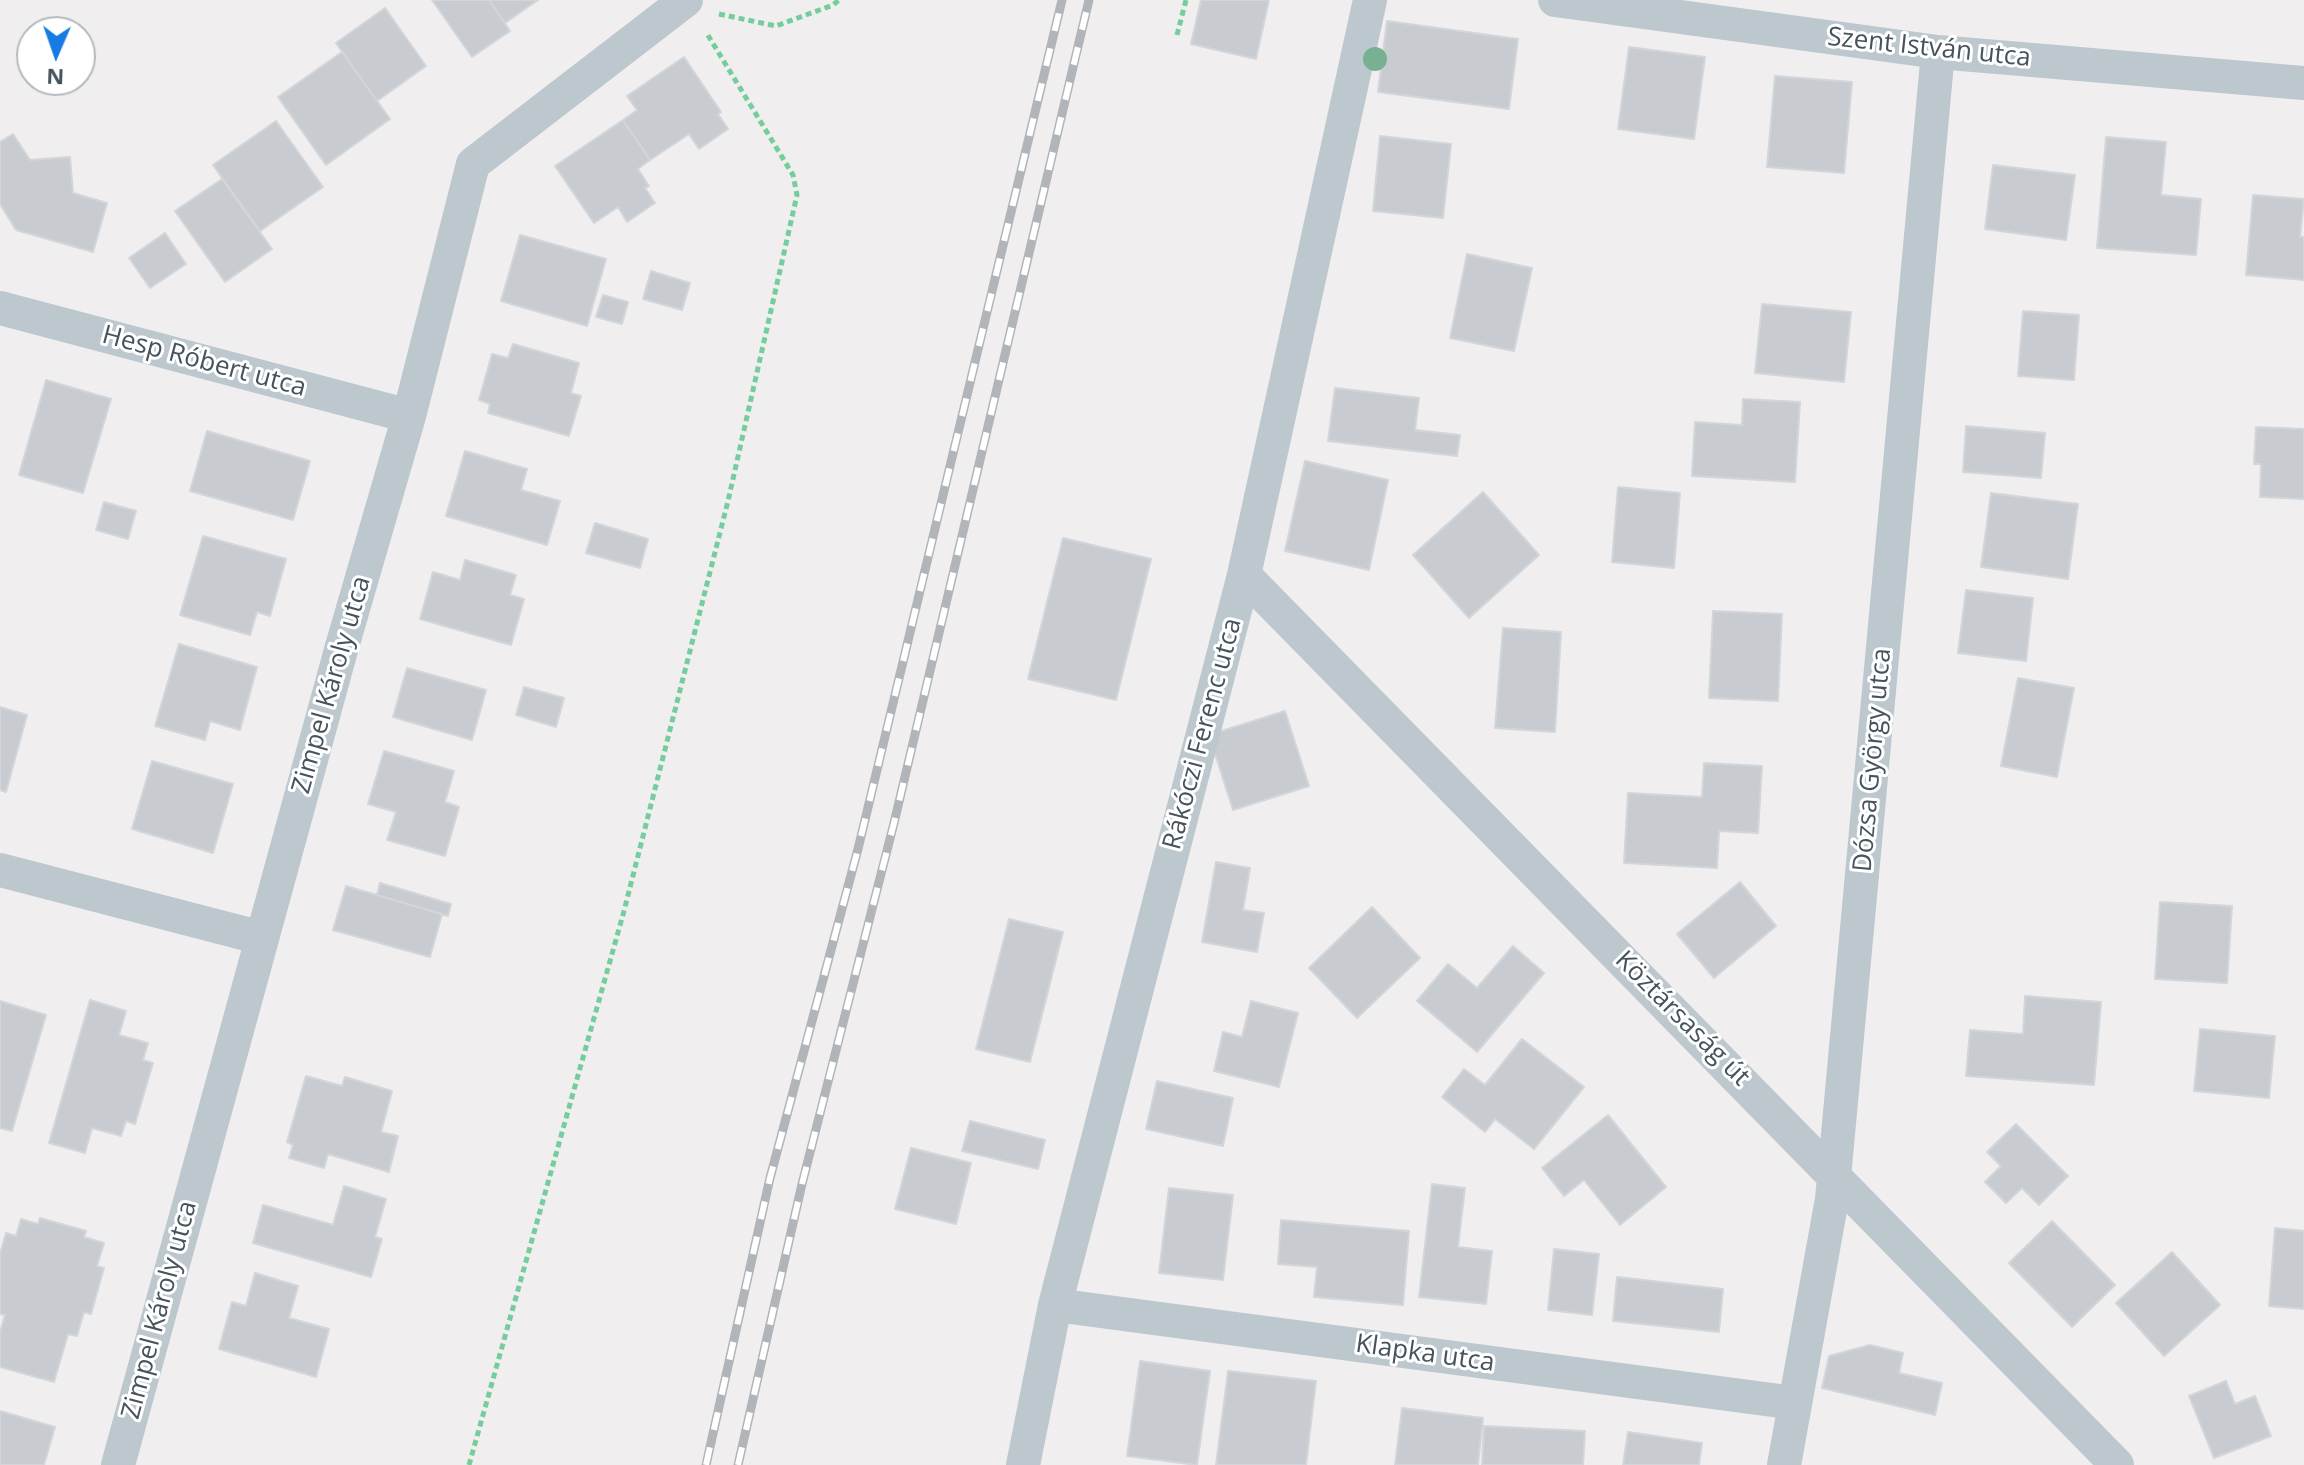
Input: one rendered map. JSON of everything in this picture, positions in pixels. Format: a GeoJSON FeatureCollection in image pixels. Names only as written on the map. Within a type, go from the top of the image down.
{"type":"FeatureCollection","features":[{"type":"Feature","properties":{"kind":"street","name":"Rákóczi Ferenc utca"},"geometry":{"type":"LineString","coordinates":[[1023,1465],[1055,1305],[1244,575],[1370,0]]}},
{"type":"Feature","properties":{"kind":"street","name":"Szent István utca"},"geometry":{"type":"LineString","coordinates":[[1555,0],[1938,52],[2304,83]]}},
{"type":"Feature","properties":{"kind":"street","name":"Zimpel Károly utca"},"geometry":{"type":"LineString","coordinates":[[118,1465],[341,650],[409,416],[473,164],[701,13]]}},
{"type":"Feature","properties":{"kind":"street","name":"Dózsa György utca"},"geometry":{"type":"LineString","coordinates":[[1784,1465],[1834,1174],[1938,52]]}},
{"type":"Feature","properties":{"kind":"street","name":"Hesp Róbert utca"},"geometry":{"type":"LineString","coordinates":[[0,308],[409,416]]}},
{"type":"Feature","properties":{"kind":"street","name":"Köztársaság út"},"geometry":{"type":"LineString","coordinates":[[1244,575],[2117,1465]]}},
{"type":"Feature","properties":{"kind":"street"},"geometry":{"type":"LineString","coordinates":[[0,870],[262,938]]}},
{"type":"Feature","properties":{"kind":"street","name":"Klapka utca"},"geometry":{"type":"LineString","coordinates":[[1055,1305],[1795,1403]]}},
{"type":"Feature","properties":{"kind":"path"},"geometry":{"type":"LineString","coordinates":[[701,13],[776,26],[839,0]]}},
{"type":"Feature","properties":{"kind":"path"},"geometry":{"type":"LineString","coordinates":[[1177,35],[1186,0]]}},
{"type":"Feature","properties":{"kind":"path"},"geometry":{"type":"LineString","coordinates":[[469,1465],[624,911],[728,501],[797,195],[793,175],[701,13]]}},
{"type":"Feature","properties":{"kind":"building"},"geometry":{"type":"Polygon","coordinates":[[[432,0],[489,0],[510,31],[472,57],[432,0]]]}},
{"type":"Feature","properties":{"kind":"building"},"geometry":{"type":"Polygon","coordinates":[[[489,0],[538,0],[505,23],[489,0]]]}},
{"type":"Feature","properties":{"kind":"building"},"geometry":{"type":"Polygon","coordinates":[[[1201,0],[1269,0],[1256,59],[1191,44],[1201,0]]]}},
{"type":"Feature","properties":{"kind":"building"},"geometry":{"type":"Polygon","coordinates":[[[385,8],[426,66],[377,101],[336,43],[385,8]]]}},
{"type":"Feature","properties":{"kind":"building"},"geometry":{"type":"Polygon","coordinates":[[[1387,21],[1518,39],[1509,109],[1378,92],[1387,21]]]}},
{"type":"Feature","properties":{"kind":"building"},"geometry":{"type":"Polygon","coordinates":[[[1629,47],[1705,57],[1694,139],[1618,129],[1629,47]]]}},
{"type":"Feature","properties":{"kind":"building"},"geometry":{"type":"Polygon","coordinates":[[[342,52],[390,119],[326,165],[278,97],[342,52]]]}},
{"type":"Feature","properties":{"kind":"building"},"geometry":{"type":"Polygon","coordinates":[[[684,57],[721,112],[718,114],[728,129],[699,149],[689,134],[650,160],[623,120],[637,110],[627,96],[684,57]]]}},
{"type":"Feature","properties":{"kind":"building"},"geometry":{"type":"Polygon","coordinates":[[[1775,76],[1852,82],[1844,173],[1767,167],[1775,76]]]}},
{"type":"Feature","properties":{"kind":"building"},"geometry":{"type":"Polygon","coordinates":[[[623,120],[650,160],[638,169],[655,203],[627,222],[618,207],[594,223],[555,166],[623,120]]]}},
{"type":"Feature","properties":{"kind":"building"},"geometry":{"type":"Polygon","coordinates":[[[276,121],[323,187],[260,231],[213,165],[276,121]]]}},
{"type":"Feature","properties":{"kind":"building"},"geometry":{"type":"Polygon","coordinates":[[[13,134],[30,160],[70,157],[73,193],[107,203],[93,252],[16,230],[0,204],[0,142],[13,134]]]}},
{"type":"Feature","properties":{"kind":"building"},"geometry":{"type":"Polygon","coordinates":[[[1380,136],[1451,144],[1443,218],[1373,211],[1380,136]]]}},
{"type":"Feature","properties":{"kind":"building"},"geometry":{"type":"Polygon","coordinates":[[[2106,137],[2166,142],[2161,195],[2201,199],[2196,255],[2097,248],[2106,137]]]}},
{"type":"Feature","properties":{"kind":"building"},"geometry":{"type":"Polygon","coordinates":[[[1993,165],[2075,175],[2066,240],[1985,229],[1993,165]]]}},
{"type":"Feature","properties":{"kind":"building"},"geometry":{"type":"Polygon","coordinates":[[[222,179],[272,249],[225,282],[175,211],[222,179]]]}},
{"type":"Feature","properties":{"kind":"building"},"geometry":{"type":"Polygon","coordinates":[[[2253,195],[2304,199],[2300,237],[2304,237],[2304,280],[2246,275],[2253,195]]]}},
{"type":"Feature","properties":{"kind":"building"},"geometry":{"type":"Polygon","coordinates":[[[165,233],[186,264],[150,288],[129,258],[165,233]]]}},
{"type":"Feature","properties":{"kind":"building"},"geometry":{"type":"Polygon","coordinates":[[[520,235],[606,259],[587,326],[501,301],[520,235]]]}},
{"type":"Feature","properties":{"kind":"building"},"geometry":{"type":"Polygon","coordinates":[[[1467,254],[1532,268],[1514,351],[1450,338],[1467,254]]]}},
{"type":"Feature","properties":{"kind":"building"},"geometry":{"type":"Polygon","coordinates":[[[651,271],[690,283],[682,310],[643,299],[651,271]]]}},
{"type":"Feature","properties":{"kind":"building"},"geometry":{"type":"Polygon","coordinates":[[[603,295],[628,302],[622,324],[596,317],[603,295]]]}},
{"type":"Feature","properties":{"kind":"building"},"geometry":{"type":"Polygon","coordinates":[[[1762,304],[1851,312],[1844,382],[1755,373],[1762,304]]]}},
{"type":"Feature","properties":{"kind":"building"},"geometry":{"type":"Polygon","coordinates":[[[2023,311],[2079,315],[2074,380],[2018,376],[2023,311]]]}},
{"type":"Feature","properties":{"kind":"building"},"geometry":{"type":"Polygon","coordinates":[[[513,344],[579,363],[571,393],[581,396],[569,436],[488,413],[490,404],[479,400],[492,354],[508,358],[513,344]]]}},
{"type":"Feature","properties":{"kind":"building"},"geometry":{"type":"Polygon","coordinates":[[[46,380],[111,399],[83,493],[19,475],[46,380]]]}},
{"type":"Feature","properties":{"kind":"building"},"geometry":{"type":"Polygon","coordinates":[[[1335,388],[1419,398],[1415,430],[1460,435],[1457,456],[1328,441],[1335,388]]]}},
{"type":"Feature","properties":{"kind":"building"},"geometry":{"type":"Polygon","coordinates":[[[1743,399],[1800,402],[1795,482],[1692,476],[1695,422],[1742,425],[1743,399]]]}},
{"type":"Feature","properties":{"kind":"building"},"geometry":{"type":"Polygon","coordinates":[[[1966,426],[2045,433],[2041,478],[1963,472],[1966,426]]]}},
{"type":"Feature","properties":{"kind":"building"},"geometry":{"type":"Polygon","coordinates":[[[2256,427],[2304,429],[2304,499],[2260,497],[2261,464],[2254,464],[2256,427]]]}},
{"type":"Feature","properties":{"kind":"building"},"geometry":{"type":"Polygon","coordinates":[[[207,431],[310,461],[293,520],[190,491],[207,431]]]}},
{"type":"Feature","properties":{"kind":"building"},"geometry":{"type":"Polygon","coordinates":[[[465,451],[527,469],[521,490],[560,501],[547,545],[446,516],[465,451]]]}},
{"type":"Feature","properties":{"kind":"building"},"geometry":{"type":"Polygon","coordinates":[[[1305,461],[1388,480],[1369,570],[1285,551],[1305,461]]]}},
{"type":"Feature","properties":{"kind":"building"},"geometry":{"type":"Polygon","coordinates":[[[1618,487],[1680,493],[1674,568],[1612,562],[1618,487]]]}},
{"type":"Feature","properties":{"kind":"building"},"geometry":{"type":"Polygon","coordinates":[[[1483,492],[1539,555],[1469,618],[1413,555],[1483,492]]]}},
{"type":"Feature","properties":{"kind":"building"},"geometry":{"type":"Polygon","coordinates":[[[1991,493],[2078,504],[2068,579],[1981,567],[1991,493]]]}},
{"type":"Feature","properties":{"kind":"building"},"geometry":{"type":"Polygon","coordinates":[[[104,502],[136,511],[128,539],[96,530],[104,502]]]}},
{"type":"Feature","properties":{"kind":"building"},"geometry":{"type":"Polygon","coordinates":[[[595,523],[648,539],[640,568],[586,553],[595,523]]]}},
{"type":"Feature","properties":{"kind":"building"},"geometry":{"type":"Polygon","coordinates":[[[203,536],[286,559],[270,616],[257,612],[250,635],[180,615],[203,536]]]}},
{"type":"Feature","properties":{"kind":"building"},"geometry":{"type":"Polygon","coordinates":[[[1063,538],[1151,559],[1116,700],[1028,679],[1063,538]]]}},
{"type":"Feature","properties":{"kind":"building"},"geometry":{"type":"Polygon","coordinates":[[[465,560],[516,575],[510,595],[524,599],[511,645],[420,619],[433,572],[460,580],[465,560]]]}},
{"type":"Feature","properties":{"kind":"building"},"geometry":{"type":"Polygon","coordinates":[[[1966,590],[2033,598],[2026,661],[1958,653],[1966,590]]]}},
{"type":"Feature","properties":{"kind":"building"},"geometry":{"type":"Polygon","coordinates":[[[1713,611],[1782,614],[1778,701],[1709,698],[1713,611]]]}},
{"type":"Feature","properties":{"kind":"building"},"geometry":{"type":"Polygon","coordinates":[[[1503,628],[1561,632],[1555,732],[1495,728],[1503,628]]]}},
{"type":"Feature","properties":{"kind":"building"},"geometry":{"type":"Polygon","coordinates":[[[179,644],[257,667],[240,730],[210,721],[205,740],[155,726],[179,644]]]}},
{"type":"Feature","properties":{"kind":"building"},"geometry":{"type":"Polygon","coordinates":[[[407,668],[486,690],[472,740],[393,717],[407,668]]]}},
{"type":"Feature","properties":{"kind":"building"},"geometry":{"type":"Polygon","coordinates":[[[2018,678],[2074,688],[2057,777],[2001,766],[2018,678]]]}},
{"type":"Feature","properties":{"kind":"building"},"geometry":{"type":"Polygon","coordinates":[[[524,687],[564,698],[556,727],[516,715],[524,687]]]}},
{"type":"Feature","properties":{"kind":"building"},"geometry":{"type":"Polygon","coordinates":[[[0,707],[27,715],[6,792],[0,790],[0,707]]]}},
{"type":"Feature","properties":{"kind":"building"},"geometry":{"type":"Polygon","coordinates":[[[1285,711],[1309,786],[1233,810],[1209,735],[1285,711]]]}},
{"type":"Feature","properties":{"kind":"building"},"geometry":{"type":"Polygon","coordinates":[[[384,751],[454,771],[445,802],[459,807],[445,856],[387,840],[396,812],[368,804],[384,751]]]}},
{"type":"Feature","properties":{"kind":"building"},"geometry":{"type":"Polygon","coordinates":[[[152,761],[233,784],[213,853],[132,829],[152,761]]]}},
{"type":"Feature","properties":{"kind":"building"},"geometry":{"type":"Polygon","coordinates":[[[1704,763],[1762,766],[1758,833],[1719,831],[1717,868],[1624,863],[1628,793],[1702,797],[1704,763]]]}},
{"type":"Feature","properties":{"kind":"building"},"geometry":{"type":"Polygon","coordinates":[[[1216,862],[1250,868],[1243,910],[1264,913],[1257,952],[1202,942],[1216,862]]]}},
{"type":"Feature","properties":{"kind":"building"},"geometry":{"type":"Polygon","coordinates":[[[1740,882],[1776,926],[1714,978],[1677,934],[1740,882]]]}},
{"type":"Feature","properties":{"kind":"building"},"geometry":{"type":"Polygon","coordinates":[[[380,883],[451,904],[448,916],[377,895],[380,883]]]}},
{"type":"Feature","properties":{"kind":"building"},"geometry":{"type":"Polygon","coordinates":[[[346,886],[442,914],[430,957],[333,930],[346,886]]]}},
{"type":"Feature","properties":{"kind":"building"},"geometry":{"type":"Polygon","coordinates":[[[2160,902],[2232,906],[2227,983],[2155,979],[2160,902]]]}},
{"type":"Feature","properties":{"kind":"building"},"geometry":{"type":"Polygon","coordinates":[[[1372,907],[1420,958],[1357,1018],[1309,968],[1372,907]]]}},
{"type":"Feature","properties":{"kind":"building"},"geometry":{"type":"Polygon","coordinates":[[[1009,919],[1063,932],[1030,1062],[976,1049],[1009,919]]]}},
{"type":"Feature","properties":{"kind":"building"},"geometry":{"type":"Polygon","coordinates":[[[1513,946],[1544,973],[1477,1052],[1417,1001],[1448,964],[1477,988],[1513,946]]]}},
{"type":"Feature","properties":{"kind":"building"},"geometry":{"type":"Polygon","coordinates":[[[2025,996],[2101,1002],[2094,1085],[1966,1076],[1970,1030],[2023,1034],[2025,996]]]}},
{"type":"Feature","properties":{"kind":"building"},"geometry":{"type":"Polygon","coordinates":[[[90,1000],[126,1011],[119,1035],[148,1043],[143,1060],[153,1063],[135,1124],[126,1121],[121,1136],[92,1128],[85,1153],[49,1143],[90,1000]]]}},
{"type":"Feature","properties":{"kind":"building"},"geometry":{"type":"Polygon","coordinates":[[[0,1001],[46,1015],[12,1131],[0,1128],[0,1001]]]}},
{"type":"Feature","properties":{"kind":"building"},"geometry":{"type":"Polygon","coordinates":[[[1251,1001],[1298,1013],[1279,1087],[1214,1071],[1223,1032],[1242,1037],[1251,1001]]]}},
{"type":"Feature","properties":{"kind":"building"},"geometry":{"type":"Polygon","coordinates":[[[2200,1029],[2275,1036],[2269,1098],[2194,1091],[2200,1029]]]}},
{"type":"Feature","properties":{"kind":"building"},"geometry":{"type":"Polygon","coordinates":[[[1522,1039],[1584,1087],[1534,1149],[1495,1119],[1485,1132],[1442,1097],[1464,1069],[1485,1085],[1522,1039]]]}},
{"type":"Feature","properties":{"kind":"building"},"geometry":{"type":"Polygon","coordinates":[[[306,1076],[342,1086],[345,1077],[392,1091],[381,1132],[398,1136],[389,1172],[328,1154],[324,1168],[289,1158],[293,1145],[287,1142],[306,1076]]]}},
{"type":"Feature","properties":{"kind":"building"},"geometry":{"type":"Polygon","coordinates":[[[1157,1081],[1233,1098],[1223,1146],[1146,1129],[1157,1081]]]}},
{"type":"Feature","properties":{"kind":"building"},"geometry":{"type":"Polygon","coordinates":[[[1608,1115],[1666,1187],[1620,1225],[1584,1180],[1564,1196],[1542,1168],[1608,1115]]]}},
{"type":"Feature","properties":{"kind":"building"},"geometry":{"type":"Polygon","coordinates":[[[970,1121],[1045,1140],[1038,1169],[962,1151],[970,1121]]]}},
{"type":"Feature","properties":{"kind":"building"},"geometry":{"type":"Polygon","coordinates":[[[2016,1124],[2068,1176],[2039,1205],[2022,1188],[2006,1203],[1985,1182],[2001,1166],[1987,1152],[2016,1124]]]}},
{"type":"Feature","properties":{"kind":"building"},"geometry":{"type":"Polygon","coordinates":[[[911,1148],[971,1163],[956,1224],[895,1209],[911,1148]]]}},
{"type":"Feature","properties":{"kind":"building"},"geometry":{"type":"Polygon","coordinates":[[[1432,1184],[1465,1188],[1458,1247],[1492,1251],[1486,1304],[1419,1297],[1432,1184]]]}},
{"type":"Feature","properties":{"kind":"building"},"geometry":{"type":"Polygon","coordinates":[[[344,1186],[386,1199],[375,1237],[382,1239],[371,1277],[253,1243],[263,1205],[333,1225],[344,1186]]]}},
{"type":"Feature","properties":{"kind":"building"},"geometry":{"type":"Polygon","coordinates":[[[1169,1188],[1233,1195],[1223,1280],[1159,1273],[1169,1188]]]}},
{"type":"Feature","properties":{"kind":"building"},"geometry":{"type":"Polygon","coordinates":[[[40,1218],[86,1231],[84,1237],[104,1243],[97,1266],[104,1268],[91,1314],[84,1312],[77,1336],[68,1334],[54,1382],[0,1367],[0,1332],[5,1315],[0,1314],[0,1254],[6,1233],[16,1236],[21,1219],[38,1224],[40,1218]]]}},
{"type":"Feature","properties":{"kind":"building"},"geometry":{"type":"Polygon","coordinates":[[[1281,1220],[1409,1231],[1403,1305],[1314,1297],[1317,1267],[1278,1264],[1281,1220]]]}},
{"type":"Feature","properties":{"kind":"building"},"geometry":{"type":"Polygon","coordinates":[[[2052,1221],[2115,1285],[2072,1327],[2009,1263],[2052,1221]]]}},
{"type":"Feature","properties":{"kind":"building"},"geometry":{"type":"Polygon","coordinates":[[[2275,1228],[2304,1231],[2304,1309],[2269,1306],[2275,1228]]]}},
{"type":"Feature","properties":{"kind":"building"},"geometry":{"type":"Polygon","coordinates":[[[1554,1249],[1599,1254],[1592,1315],[1548,1310],[1554,1249]]]}},
{"type":"Feature","properties":{"kind":"building"},"geometry":{"type":"Polygon","coordinates":[[[2172,1252],[2220,1305],[2164,1356],[2116,1303],[2172,1252]]]}},
{"type":"Feature","properties":{"kind":"building"},"geometry":{"type":"Polygon","coordinates":[[[255,1273],[298,1286],[289,1318],[329,1329],[316,1377],[219,1349],[232,1302],[246,1306],[255,1273]]]}},
{"type":"Feature","properties":{"kind":"building"},"geometry":{"type":"Polygon","coordinates":[[[1617,1277],[1723,1289],[1719,1332],[1613,1321],[1617,1277]]]}},
{"type":"Feature","properties":{"kind":"building"},"geometry":{"type":"Polygon","coordinates":[[[1870,1345],[1903,1353],[1899,1373],[1942,1383],[1935,1415],[1822,1388],[1829,1356],[1870,1345]]]}},
{"type":"Feature","properties":{"kind":"building"},"geometry":{"type":"Polygon","coordinates":[[[1140,1361],[1210,1371],[1197,1465],[1127,1456],[1140,1361]]]}},
{"type":"Feature","properties":{"kind":"building"},"geometry":{"type":"Polygon","coordinates":[[[1228,1371],[1316,1381],[1306,1465],[1216,1465],[1228,1371]]]}},
{"type":"Feature","properties":{"kind":"building"},"geometry":{"type":"Polygon","coordinates":[[[2226,1381],[2235,1404],[2255,1396],[2271,1436],[2214,1458],[2189,1396],[2226,1381]]]}},
{"type":"Feature","properties":{"kind":"building"},"geometry":{"type":"Polygon","coordinates":[[[1402,1408],[1483,1418],[1478,1465],[1395,1465],[1402,1408]]]}},
{"type":"Feature","properties":{"kind":"building"},"geometry":{"type":"Polygon","coordinates":[[[0,1411],[55,1427],[44,1465],[0,1465],[0,1411]]]}},
{"type":"Feature","properties":{"kind":"building"},"geometry":{"type":"Polygon","coordinates":[[[1484,1426],[1585,1431],[1583,1465],[1482,1465],[1484,1426]]]}},
{"type":"Feature","properties":{"kind":"building"},"geometry":{"type":"Polygon","coordinates":[[[1628,1432],[1702,1443],[1699,1465],[1623,1465],[1628,1432]]]}},
{"type":"Feature","properties":{"kind":"railway"},"geometry":{"type":"LineString","coordinates":[[706,1465],[770,1178],[858,849],[1062,0]]}},
{"type":"Feature","properties":{"kind":"railway"},"geometry":{"type":"LineString","coordinates":[[738,1465],[802,1184],[894,823],[1089,0]]}}]}
